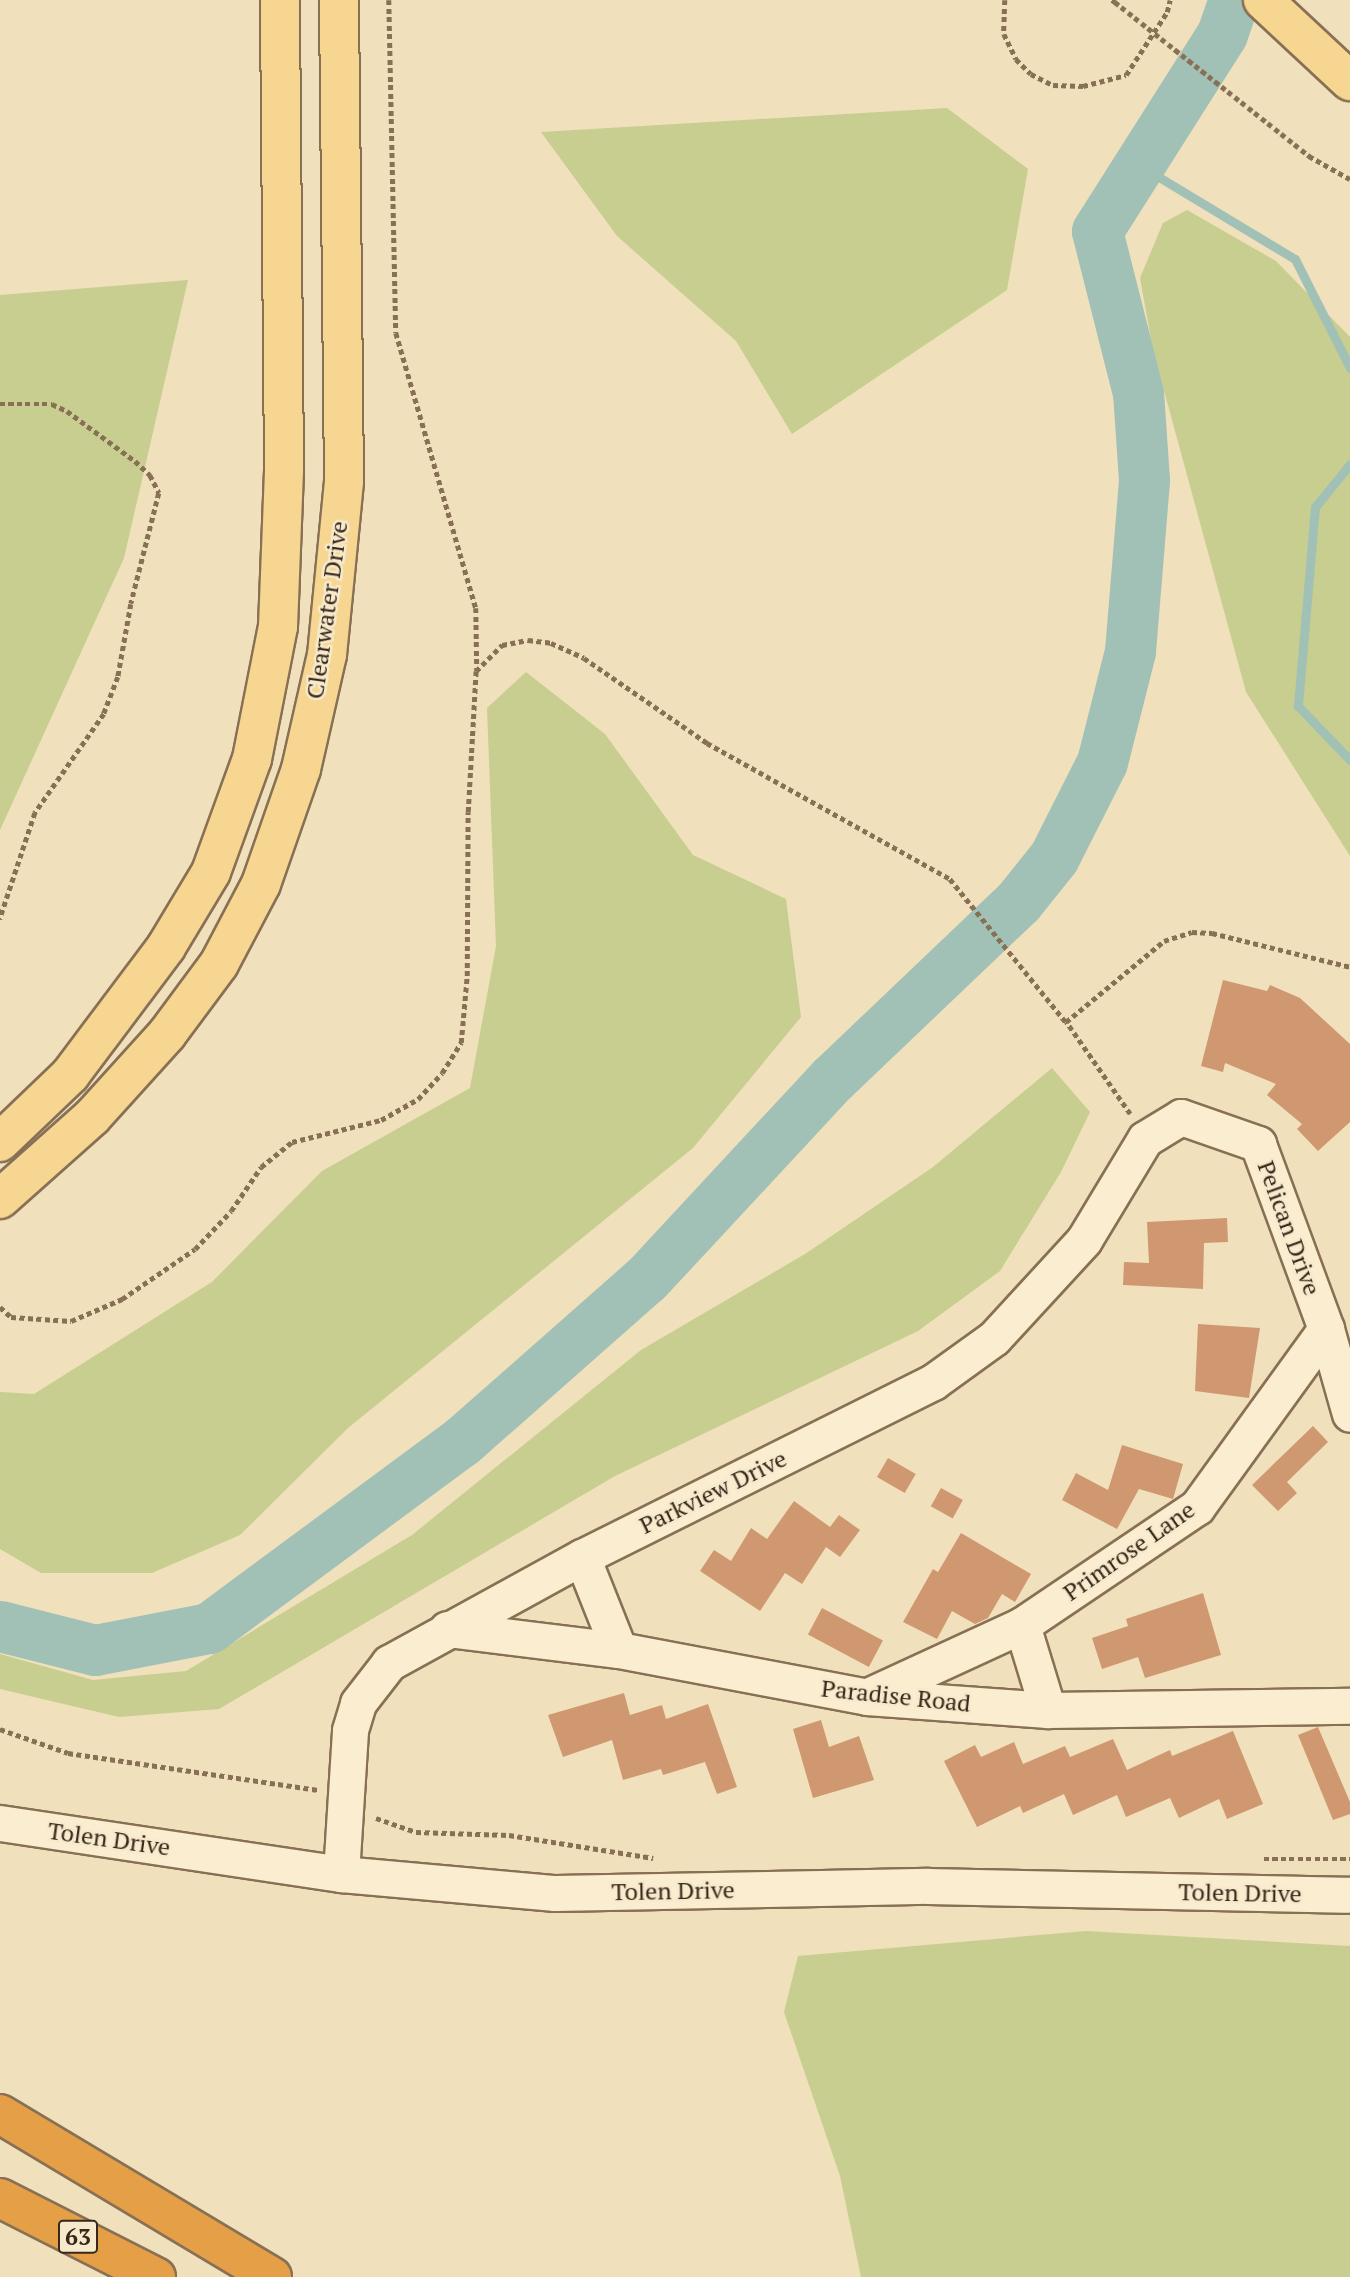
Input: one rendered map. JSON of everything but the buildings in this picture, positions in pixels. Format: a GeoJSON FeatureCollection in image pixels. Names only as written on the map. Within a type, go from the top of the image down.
{"type":"FeatureCollection","features":[{"type":"Feature","properties":{"kind":"highway"},"geometry":{"type":"LineString","coordinates":[[0,2114],[272,2277]]}},
{"type":"Feature","properties":{"kind":"highway","name":"63"},"geometry":{"type":"LineString","coordinates":[[0,2198],[156,2277]]}},
{"type":"Feature","properties":{"kind":"main road","name":"Clearwater Drive"},"geometry":{"type":"LineString","coordinates":[[4,1139],[70,1075],[166,947],[211,872],[252,759],[278,627],[285,469],[280,0]]}},
{"type":"Feature","properties":{"kind":"main road","name":"Clearwater Drive"},"geometry":{"type":"LineString","coordinates":[[0,1199],[108,1099],[167,1034],[219,964],[261,884],[301,769],[327,655],[344,482],[339,0]]}},
{"type":"Feature","properties":{"kind":"main road"},"geometry":{"type":"LineString","coordinates":[[1263,0],[1345,75]]}},
{"type":"Feature","properties":{"kind":"street","name":"Pelican Drive"},"geometry":{"type":"LineString","coordinates":[[1152,1134],[1181,1117],[1258,1144],[1326,1329],[1350,1414]]}},
{"type":"Feature","properties":{"kind":"street","name":"Parkview Drive"},"geometry":{"type":"LineString","coordinates":[[341,1874],[350,1730],[358,1703],[389,1663],[582,1557],[933,1382],[994,1338],[1084,1241],[1152,1134]]}},
{"type":"Feature","properties":{"kind":"street","name":"Primrose Lane"},"geometry":{"type":"LineString","coordinates":[[867,1697],[1022,1625],[1197,1507],[1326,1329]]}},
{"type":"Feature","properties":{"kind":"street"},"geometry":{"type":"LineString","coordinates":[[582,1557],[619,1650]]}},
{"type":"Feature","properties":{"kind":"street"},"geometry":{"type":"LineString","coordinates":[[1022,1625],[1048,1710]]}},
{"type":"Feature","properties":{"kind":"street","name":"Paradise Road"},"geometry":{"type":"LineString","coordinates":[[447,1629],[619,1650],[867,1697],[1048,1710],[1350,1706]]}},
{"type":"Feature","properties":{"kind":"street","name":"Tolen Drive"},"geometry":{"type":"LineString","coordinates":[[0,1823],[341,1874],[555,1893],[928,1886],[1350,1895]]}},
{"type":"Feature","properties":{"kind":"path"},"geometry":{"type":"LineString","coordinates":[[0,1307],[11,1317],[71,1321],[122,1299],[195,1249],[231,1211],[261,1167],[292,1142],[381,1120],[418,1099],[442,1073],[461,1043],[467,976],[468,812],[477,671],[476,608],[396,333],[389,0]]}},
{"type":"Feature","properties":{"kind":"path"},"geometry":{"type":"LineString","coordinates":[[1005,0],[1004,34],[1016,59],[1031,74],[1054,85],[1083,86],[1126,75],[1167,12],[1170,0]]}},
{"type":"Feature","properties":{"kind":"path"},"geometry":{"type":"LineString","coordinates":[[1114,1],[1309,156],[1350,179]]}},
{"type":"Feature","properties":{"kind":"path"},"geometry":{"type":"LineString","coordinates":[[0,404],[60,407],[150,475],[159,493],[157,512],[127,628],[118,677],[104,714],[35,813],[0,919]]}},
{"type":"Feature","properties":{"kind":"path"},"geometry":{"type":"LineString","coordinates":[[477,671],[502,645],[528,640],[551,643],[584,658],[707,743],[950,880],[1066,1022],[1152,1134]]}},
{"type":"Feature","properties":{"kind":"path"},"geometry":{"type":"LineString","coordinates":[[1066,1022],[1164,941],[1192,932],[1297,951],[1350,967]]}},
{"type":"Feature","properties":{"kind":"path"},"geometry":{"type":"LineString","coordinates":[[0,1729],[68,1753],[318,1790]]}},
{"type":"Feature","properties":{"kind":"green space"},"geometry":{"type":"Polygon","coordinates":[[[947,108],[1028,169],[1007,290],[792,434],[736,341],[617,236],[541,132],[947,108]]]}},
{"type":"Feature","properties":{"kind":"green space"},"geometry":{"type":"Polygon","coordinates":[[[1187,210],[1276,261],[1350,337],[1350,856],[1246,692],[1153,350],[1140,278],[1163,223],[1187,210]]]}},
{"type":"Feature","properties":{"kind":"green space"},"geometry":{"type":"Polygon","coordinates":[[[188,280],[124,558],[0,830],[0,295],[188,280]]]}},
{"type":"Feature","properties":{"kind":"green space"},"geometry":{"type":"Polygon","coordinates":[[[526,672],[605,734],[693,855],[786,899],[801,1017],[693,1148],[348,1428],[240,1535],[152,1573],[41,1573],[0,1549],[0,1392],[34,1394],[212,1282],[322,1171],[470,1088],[496,946],[487,708],[526,672]]]}},
{"type":"Feature","properties":{"kind":"green space"},"geometry":{"type":"Polygon","coordinates":[[[1052,1068],[1090,1112],[1061,1172],[1000,1271],[918,1331],[615,1476],[219,1709],[119,1717],[0,1689],[0,1654],[93,1680],[186,1671],[412,1535],[641,1350],[805,1254],[933,1167],[1052,1068]]]}},
{"type":"Feature","properties":{"kind":"green space"},"geometry":{"type":"Polygon","coordinates":[[[1086,1931],[1350,1946],[1350,2277],[861,2277],[840,2176],[784,2012],[798,1956],[1086,1931]]]}},
{"type":"Feature","properties":{"kind":"waterway"},"geometry":{"type":"LineString","coordinates":[[0,1626],[95,1650],[209,1628],[462,1441],[646,1279],[832,1079],[1018,902],[1054,857],[1102,762],[1130,651],[1144,480],[1138,393],[1097,231],[1222,34],[1234,0]]}},
{"type":"Feature","properties":{"kind":"waterway"},"geometry":{"type":"LineString","coordinates":[[1139,165],[1295,259],[1350,368]]}},
{"type":"Feature","properties":{"kind":"waterway"},"geometry":{"type":"LineString","coordinates":[[1350,464],[1315,507],[1298,706],[1350,760]]}}]}
